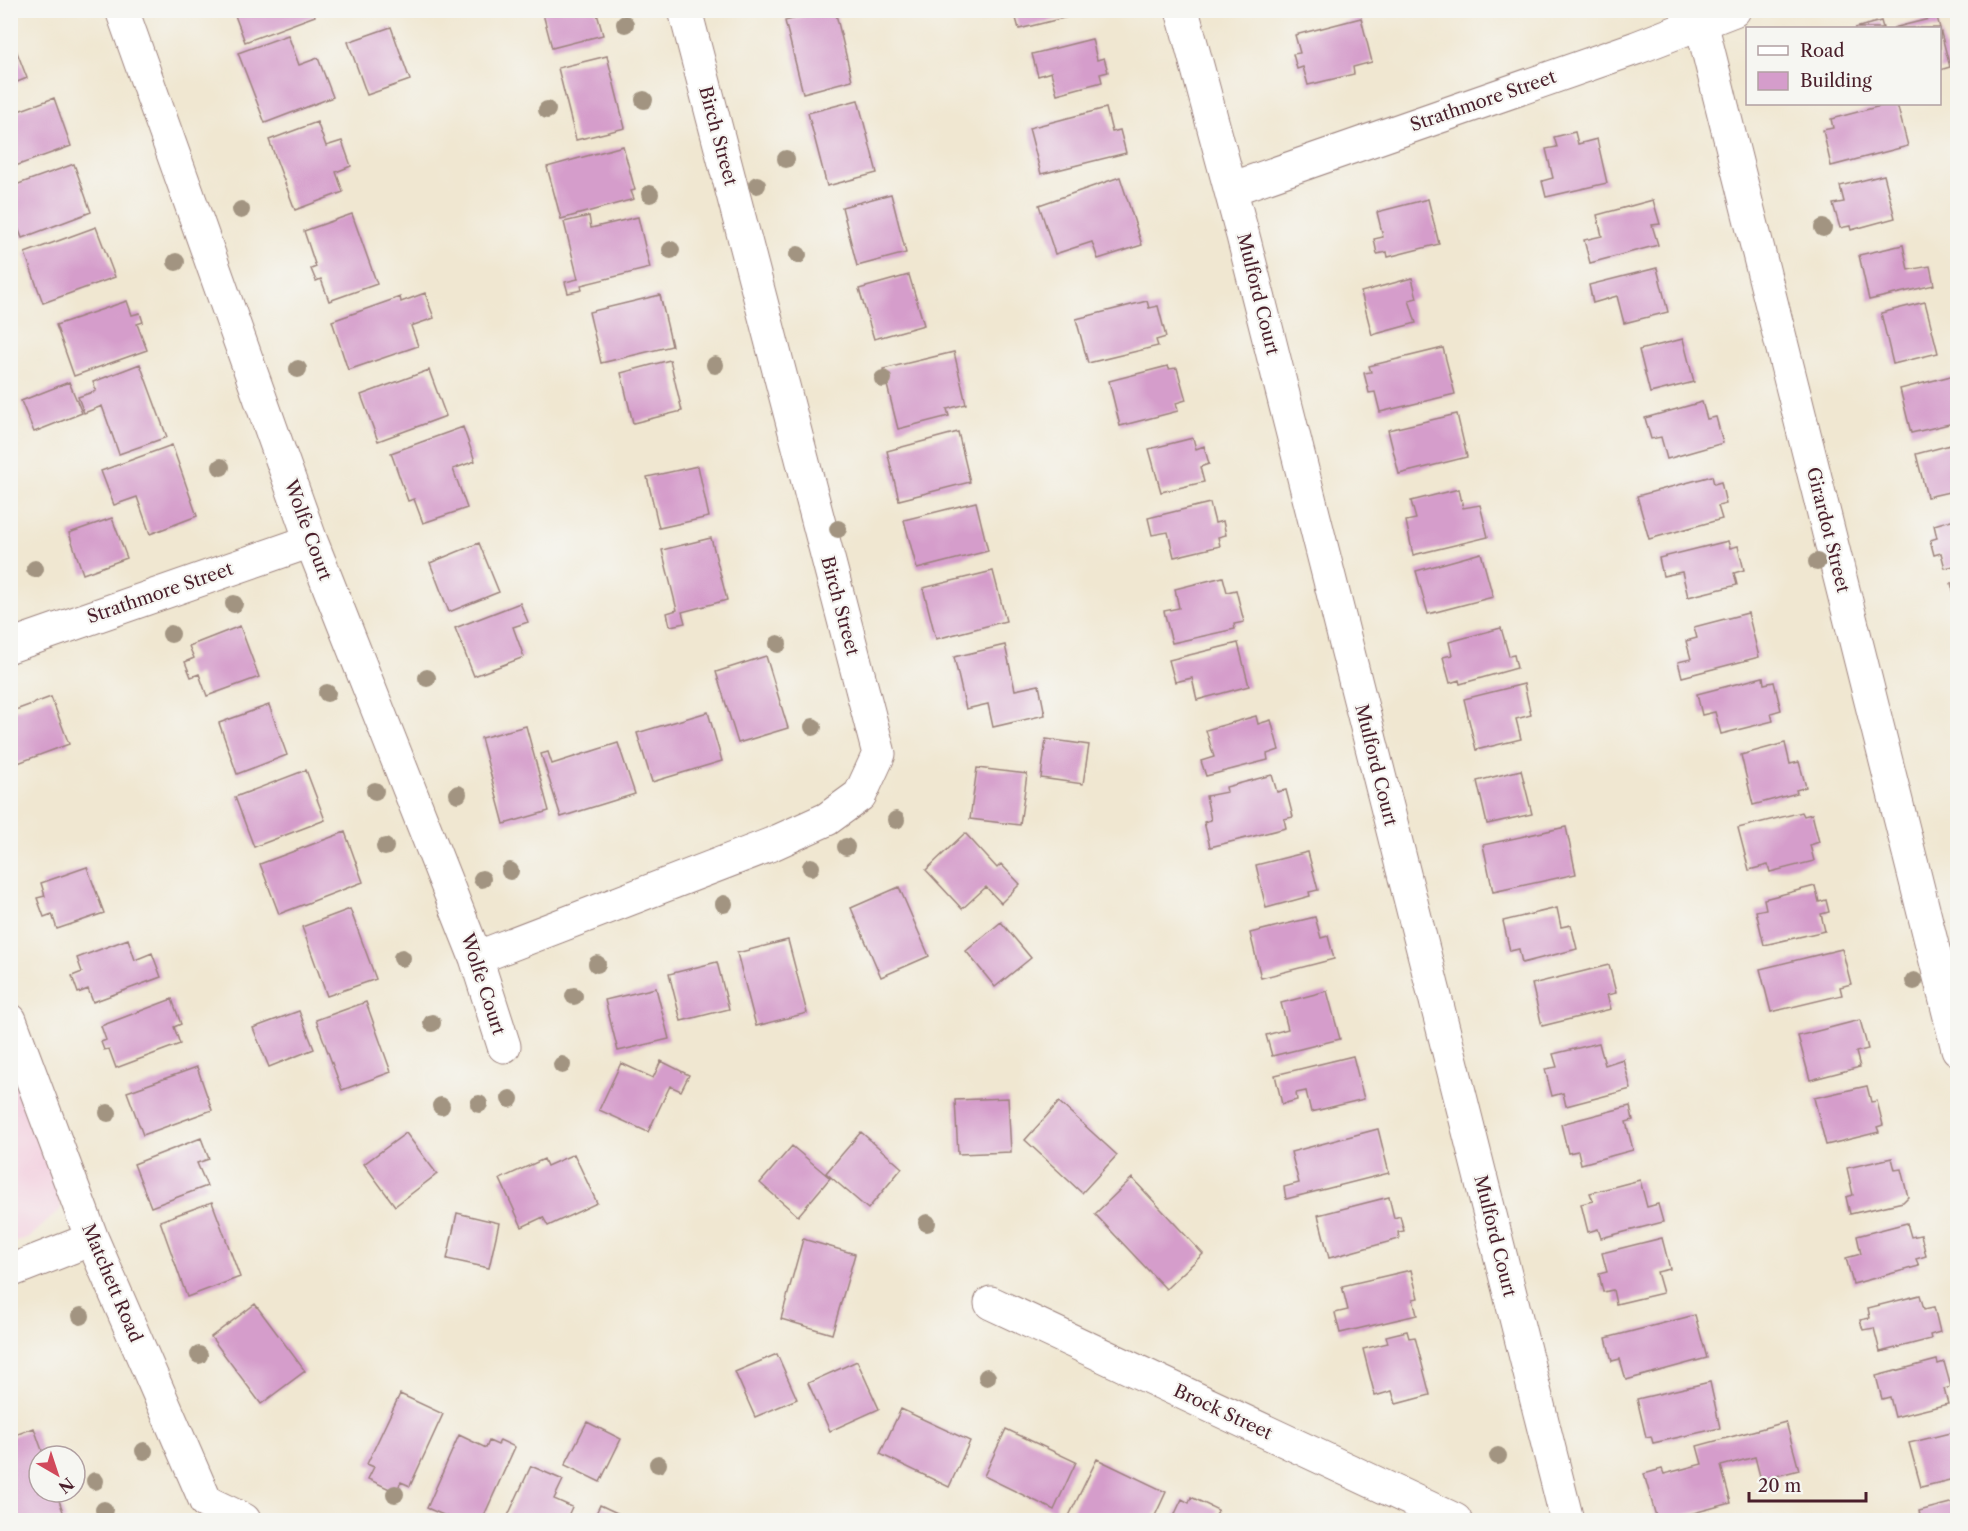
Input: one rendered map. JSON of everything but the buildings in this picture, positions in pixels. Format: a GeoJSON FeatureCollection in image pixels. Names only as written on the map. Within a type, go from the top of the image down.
{"type":"FeatureCollection","features":[{"type":"Feature","properties":{"kind":"street","name":"Wolfe Court"},"geometry":{"type":"LineString","coordinates":[[123,10],[310,541],[476,958],[504,1046]]}},
{"type":"Feature","properties":{"kind":"street","name":"Birch Street"},"geometry":{"type":"LineString","coordinates":[[476,958],[772,844],[827,819],[860,795],[879,754],[685,10]]}},
{"type":"Feature","properties":{"kind":"street","name":"Mulford Court"},"geometry":{"type":"LineString","coordinates":[[1182,10],[1231,189],[1567,1521]]}},
{"type":"Feature","properties":{"kind":"street","name":"Strathmore Street"},"geometry":{"type":"LineString","coordinates":[[1231,189],[1636,48],[1700,17],[1734,10]]}},
{"type":"Feature","properties":{"kind":"street","name":"Girardot Street"},"geometry":{"type":"LineString","coordinates":[[1700,17],[1951,1000],[1958,1049]]}},
{"type":"Feature","properties":{"kind":"street","name":"Strathmore Street"},"geometry":{"type":"LineString","coordinates":[[10,646],[310,541]]}},
{"type":"Feature","properties":{"kind":"street","name":"Matchett Road"},"geometry":{"type":"LineString","coordinates":[[10,1020],[92,1239],[206,1502],[244,1521]]}},
{"type":"Feature","properties":{"kind":"street"},"geometry":{"type":"LineString","coordinates":[[10,1271],[92,1239]]}},
{"type":"Feature","properties":{"kind":"street","name":"Brock Street"},"geometry":{"type":"LineString","coordinates":[[992,1304],[1455,1521]]}},
{"type":"Feature","properties":{"kind":"shaded area"},"geometry":{"type":"Polygon","coordinates":[[[18,1070],[60,1184],[61,1209],[31,1236],[11,1244],[10,1073],[18,1070]]]}}]}
